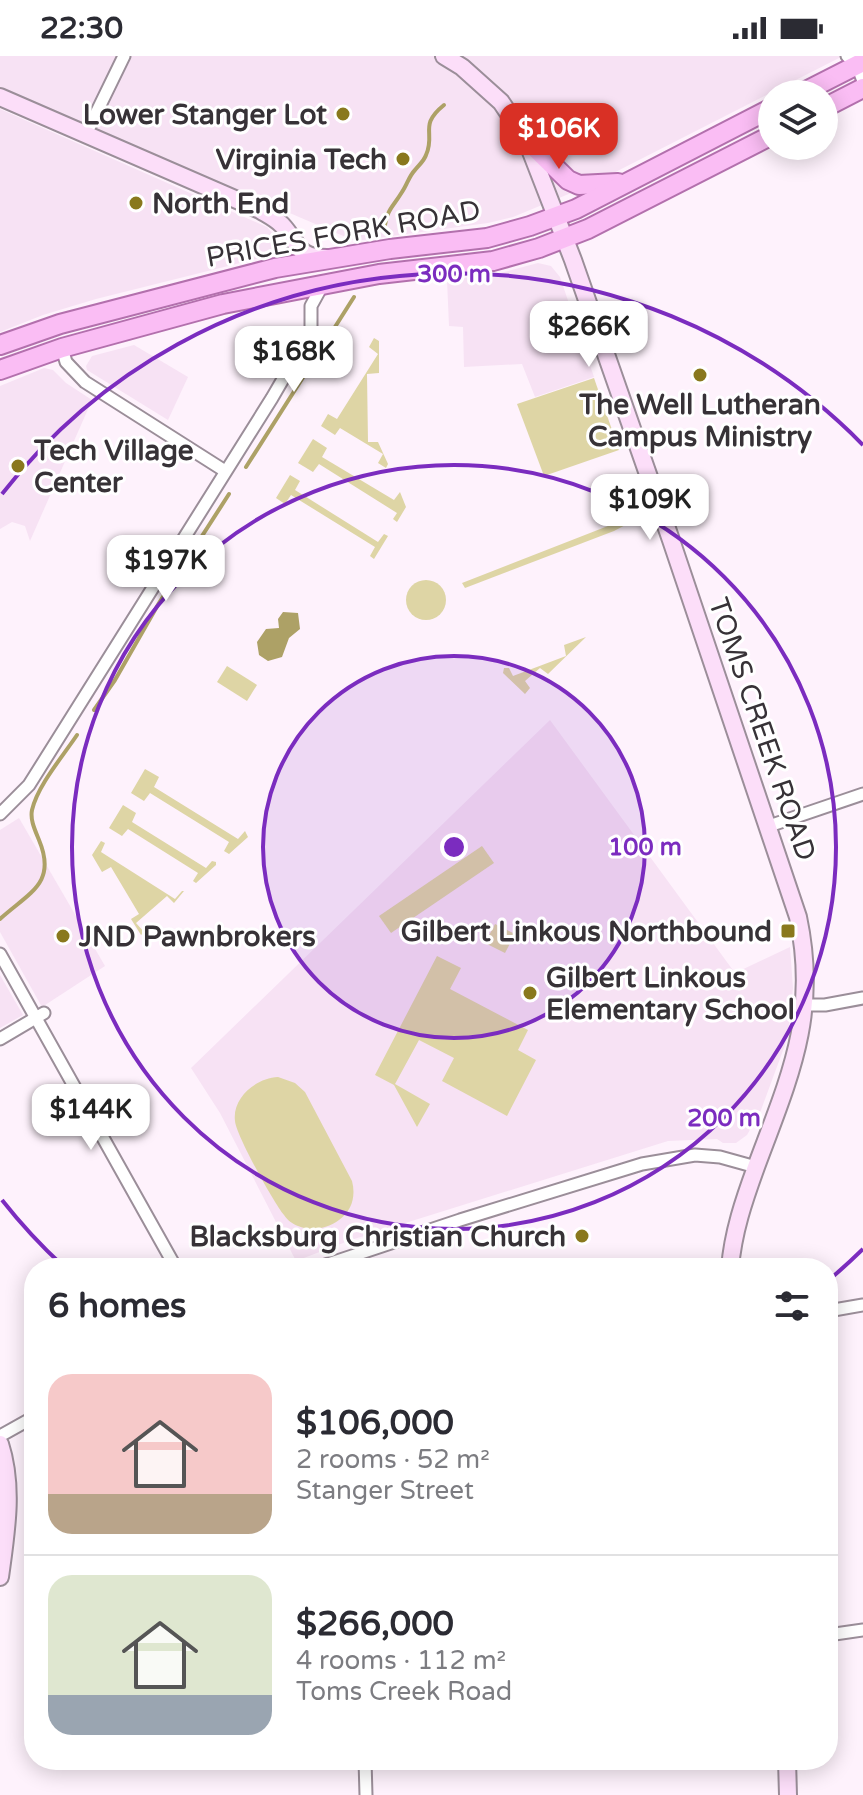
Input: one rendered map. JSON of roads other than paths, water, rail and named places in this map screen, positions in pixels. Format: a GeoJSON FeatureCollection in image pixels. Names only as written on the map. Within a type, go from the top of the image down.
{"type":"FeatureCollection","features":[{"type":"Feature","properties":{"kind":"main road","name":"TOMS CREEK ROAD"},"geometry":{"type":"LineString","coordinates":[[444,56],[462,67],[501,102],[526,139],[564,239],[769,826],[801,929],[805,966],[799,1046],[742,1203],[731,1258]]}},
{"type":"Feature","properties":{"kind":"main road"},"geometry":{"type":"LineString","coordinates":[[827,80],[858,64]]}},
{"type":"Feature","properties":{"kind":"main road"},"geometry":{"type":"LineString","coordinates":[[838,101],[863,88]]}},
{"type":"Feature","properties":{"kind":"main road"},"geometry":{"type":"LineString","coordinates":[[0,97],[260,210],[285,228],[292,242],[315,257],[335,257]]}},
{"type":"Feature","properties":{"kind":"main road","name":"PRICES FORK ROAD"},"geometry":{"type":"LineString","coordinates":[[0,345],[60,324],[264,271],[335,257],[487,238],[555,217],[758,115]]}},
{"type":"Feature","properties":{"kind":"main road"},"geometry":{"type":"LineString","coordinates":[[526,139],[558,172],[579,185],[612,184],[633,179]]}},
{"type":"Feature","properties":{"kind":"main road","name":"PRICES FORK ROAD"},"geometry":{"type":"LineString","coordinates":[[0,369],[62,348],[282,291],[493,261],[564,239],[758,142]]}},
{"type":"Feature","properties":{"kind":"main road"},"geometry":{"type":"LineString","coordinates":[[264,271],[280,260],[292,242]]}},
{"type":"Feature","properties":{"kind":"main road"},"geometry":{"type":"LineString","coordinates":[[62,348],[73,334],[112,310]]}},
{"type":"Feature","properties":{"kind":"main road"},"geometry":{"type":"LineString","coordinates":[[0,369],[26,351],[52,340],[60,324]]}},
{"type":"Feature","properties":{"kind":"main road"},"geometry":{"type":"LineString","coordinates":[[0,1444],[8,1506],[0,1577]]}},
{"type":"Feature","properties":{"kind":"main road"},"geometry":{"type":"LineString","coordinates":[[787,1770],[788,1795]]}},
{"type":"Feature","properties":{"kind":"street"},"geometry":{"type":"LineString","coordinates":[[86,134],[124,56]]}},
{"type":"Feature","properties":{"kind":"street"},"geometry":{"type":"LineString","coordinates":[[0,814],[29,785],[155,587],[311,331],[311,306],[316,293],[325,283]]}},
{"type":"Feature","properties":{"kind":"street"},"geometry":{"type":"LineString","coordinates":[[282,291],[301,297],[311,306]]}},
{"type":"Feature","properties":{"kind":"street"},"geometry":{"type":"LineString","coordinates":[[62,348],[66,362],[85,382],[225,471]]}},
{"type":"Feature","properties":{"kind":"street"},"geometry":{"type":"LineString","coordinates":[[769,826],[863,794]]}},
{"type":"Feature","properties":{"kind":"street"},"geometry":{"type":"LineString","coordinates":[[0,954],[40,1016],[171,1258]]}},
{"type":"Feature","properties":{"kind":"street"},"geometry":{"type":"LineString","coordinates":[[804,1005],[825,1005],[863,998]]}},
{"type":"Feature","properties":{"kind":"street"},"geometry":{"type":"LineString","coordinates":[[0,1039],[40,1016]]}},
{"type":"Feature","properties":{"kind":"street"},"geometry":{"type":"LineString","coordinates":[[346,1258],[642,1164],[695,1155],[720,1157],[756,1167]]}},
{"type":"Feature","properties":{"kind":"street"},"geometry":{"type":"LineString","coordinates":[[838,1309],[863,1305]]}},
{"type":"Feature","properties":{"kind":"street"},"geometry":{"type":"LineString","coordinates":[[0,1436],[24,1423]]}},
{"type":"Feature","properties":{"kind":"street"},"geometry":{"type":"LineString","coordinates":[[838,1634],[863,1630]]}},
{"type":"Feature","properties":{"kind":"street"},"geometry":{"type":"LineString","coordinates":[[365,1770],[366,1795]]}},
{"type":"Feature","properties":{"kind":"waterway"},"geometry":{"type":"LineString","coordinates":[[384,230],[390,209],[425,157],[429,147],[430,124],[444,105]]}},
{"type":"Feature","properties":{"kind":"waterway"},"geometry":{"type":"LineString","coordinates":[[246,467],[354,297]]}},
{"type":"Feature","properties":{"kind":"waterway"},"geometry":{"type":"LineString","coordinates":[[94,710],[229,494]]}},
{"type":"Feature","properties":{"kind":"waterway"},"geometry":{"type":"LineString","coordinates":[[0,919],[38,886],[42,877],[44,855],[33,825],[32,810],[45,781],[77,735]]}},
{"type":"Feature","properties":{"kind":"place","name":"Lower Stanger Lot"},"geometry":{"type":"Point","coordinates":[343,114]}},
{"type":"Feature","properties":{"kind":"place","name":"Virginia Tech"},"geometry":{"type":"Point","coordinates":[403,159]}},
{"type":"Feature","properties":{"kind":"place","name":"North End"},"geometry":{"type":"Point","coordinates":[136,203]}},
{"type":"Feature","properties":{"kind":"place","name":"The Well Lutheran Campus Ministry"},"geometry":{"type":"Point","coordinates":[700,375]}},
{"type":"Feature","properties":{"kind":"place","name":"Tech Village Center"},"geometry":{"type":"Point","coordinates":[18,466]}},
{"type":"Feature","properties":{"kind":"place","name":"Gilbert Linkous Northbound"},"geometry":{"type":"Point","coordinates":[788,931]}},
{"type":"Feature","properties":{"kind":"place","name":"JND Pawnbrokers"},"geometry":{"type":"Point","coordinates":[63,936]}},
{"type":"Feature","properties":{"kind":"place","name":"Gilbert Linkous Elementary School"},"geometry":{"type":"Point","coordinates":[530,993]}},
{"type":"Feature","properties":{"kind":"place","name":"Blacksburg Christian Church"},"geometry":{"type":"Point","coordinates":[582,1236]}}]}
